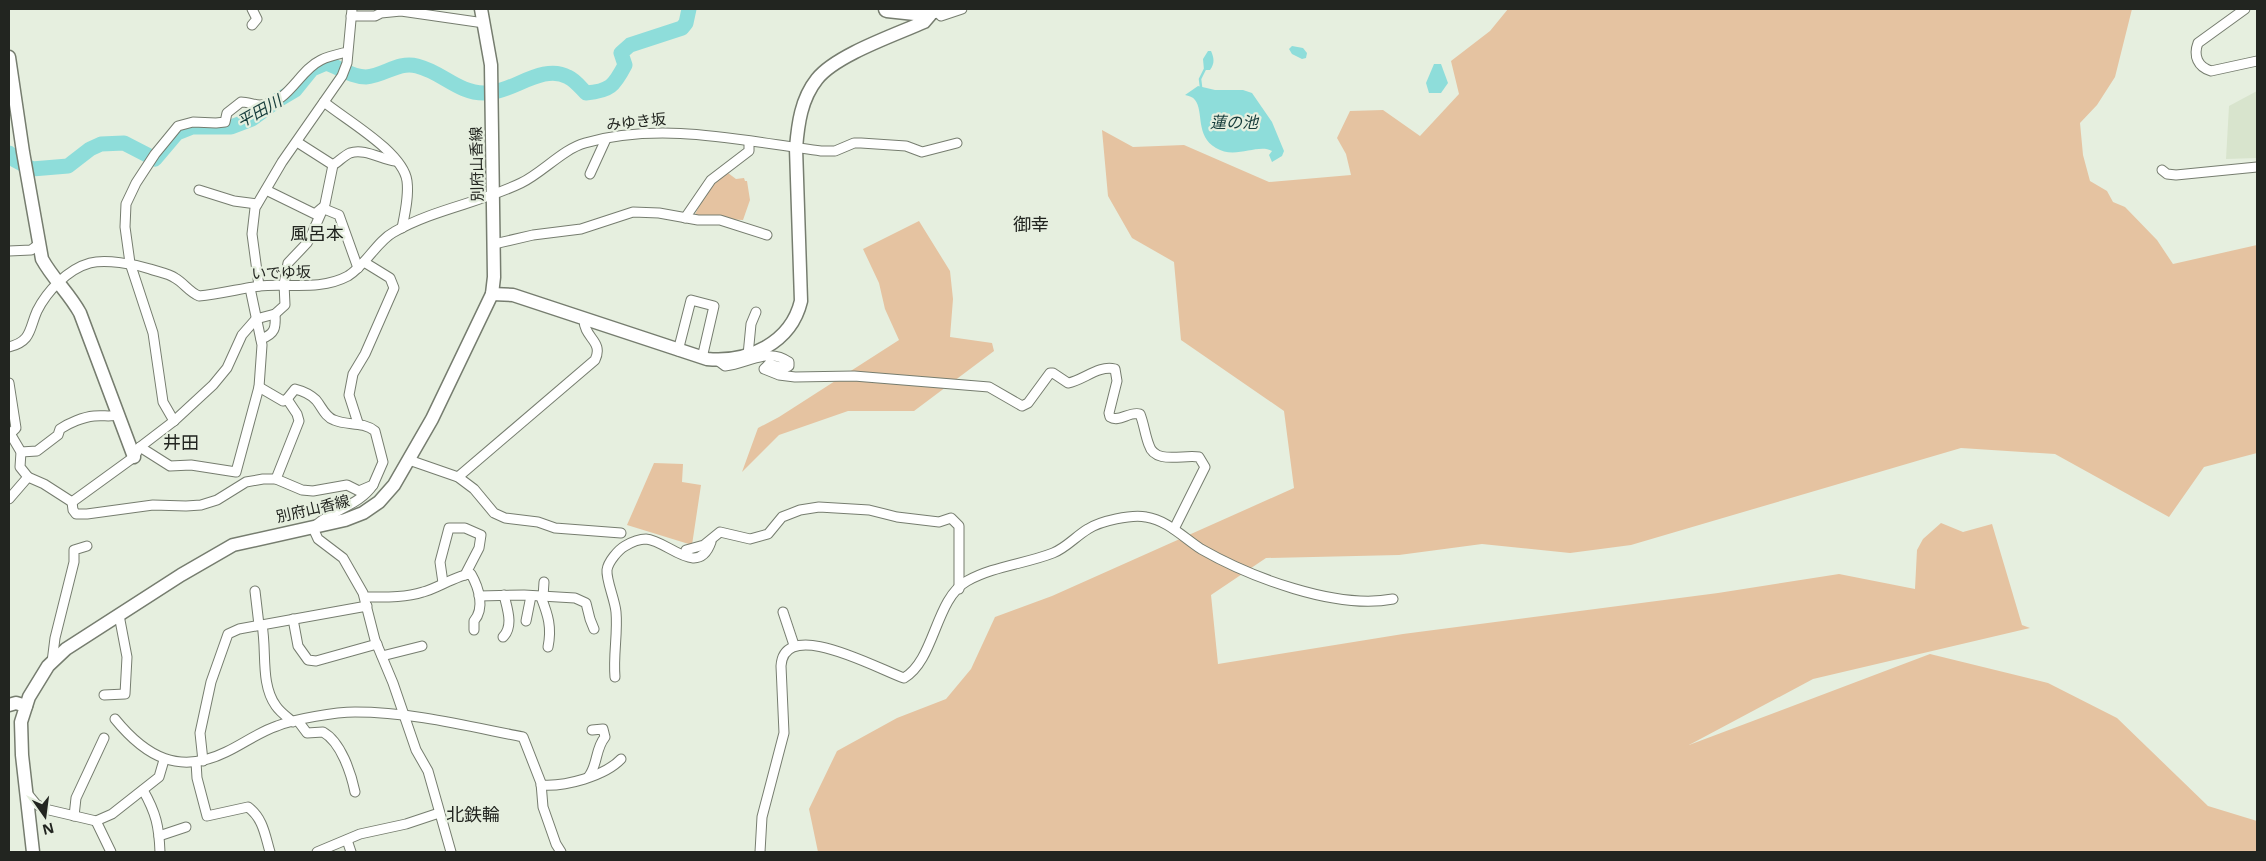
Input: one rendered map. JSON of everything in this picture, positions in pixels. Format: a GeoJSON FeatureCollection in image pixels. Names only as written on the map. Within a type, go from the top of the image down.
{"type":"FeatureCollection","features":[{"type":"Feature","properties":{"kind":"highway"},"geometry":{"type":"LineString","coordinates":[[887,9],[933,13]]}},
{"type":"Feature","properties":{"kind":"street"},"geometry":{"type":"LineString","coordinates":[[252,9],[257,19],[252,25]]}},
{"type":"Feature","properties":{"kind":"street","name":"別府山香線"},"geometry":{"type":"LineString","coordinates":[[33,852],[21,722],[37,682],[52,662],[66,649],[181,575],[233,545],[313,528],[363,514],[379,502],[394,485],[432,419],[492,294],[494,244],[491,65],[481,9]]}},
{"type":"Feature","properties":{"kind":"street"},"geometry":{"type":"LineString","coordinates":[[492,294],[513,295],[702,358],[717,360],[748,356],[784,335],[797,315],[801,300],[796,148],[801,109],[817,79],[844,58],[933,13],[962,9]]}},
{"type":"Feature","properties":{"kind":"street"},"geometry":{"type":"LineString","coordinates":[[2245,9],[2198,43],[2196,55],[2199,64],[2211,71],[2257,61]]}},
{"type":"Feature","properties":{"kind":"street"},"geometry":{"type":"LineString","coordinates":[[9,57],[38,245],[46,268],[71,296],[80,314],[118,416],[137,452],[170,466],[191,466],[236,472],[259,387],[261,339],[256,319],[252,234],[257,204],[342,76],[347,63],[352,13],[375,16],[381,13],[401,11],[484,23]]}},
{"type":"Feature","properties":{"kind":"street"},"geometry":{"type":"LineString","coordinates":[[174,421],[163,402],[153,332],[130,263],[125,227],[126,204],[136,182],[178,126],[193,122],[225,122],[227,113],[241,102],[258,105],[267,104],[288,92],[300,76],[320,60],[347,52]]}},
{"type":"Feature","properties":{"kind":"street"},"geometry":{"type":"LineString","coordinates":[[324,102],[378,141],[405,172],[408,182],[402,228]]}},
{"type":"Feature","properties":{"kind":"street","name":"みゆき坂"},"geometry":{"type":"LineString","coordinates":[[493,195],[529,178],[582,144],[662,132],[835,151],[854,143],[906,146],[922,152],[957,143]]}},
{"type":"Feature","properties":{"kind":"street"},"geometry":{"type":"LineString","coordinates":[[590,174],[606,139]]}},
{"type":"Feature","properties":{"kind":"street"},"geometry":{"type":"LineString","coordinates":[[297,142],[333,165]]}},
{"type":"Feature","properties":{"kind":"street"},"geometry":{"type":"LineString","coordinates":[[685,218],[711,180],[749,150],[749,142]]}},
{"type":"Feature","properties":{"kind":"street"},"geometry":{"type":"LineString","coordinates":[[72,502],[174,421],[218,380],[227,368],[242,335],[256,319],[275,314],[285,305],[284,284],[288,263],[307,244],[330,185],[333,165],[351,153],[367,153],[383,160],[395,161]]}},
{"type":"Feature","properties":{"kind":"street"},"geometry":{"type":"LineString","coordinates":[[2162,170],[2167,174],[2176,174],[2257,168]]}},
{"type":"Feature","properties":{"kind":"street"},"geometry":{"type":"LineString","coordinates":[[199,190],[234,201],[257,204]]}},
{"type":"Feature","properties":{"kind":"street"},"geometry":{"type":"LineString","coordinates":[[266,190],[316,214],[322,208]]}},
{"type":"Feature","properties":{"kind":"street","name":"いでゆ坂"},"geometry":{"type":"LineString","coordinates":[[9,347],[22,342],[31,332],[42,303],[58,282],[90,263],[130,263],[175,278],[192,293],[199,296],[284,284],[318,286],[347,276],[361,265],[392,232],[429,215],[493,195]]}},
{"type":"Feature","properties":{"kind":"street"},"geometry":{"type":"LineString","coordinates":[[322,208],[339,215],[361,265],[390,278],[394,288],[365,354],[353,374],[349,395],[358,423]]}},
{"type":"Feature","properties":{"kind":"street"},"geometry":{"type":"LineString","coordinates":[[494,244],[533,235],[581,229],[633,212],[720,220],[767,236]]}},
{"type":"Feature","properties":{"kind":"street"},"geometry":{"type":"LineString","coordinates":[[9,251],[31,250],[38,245]]}},
{"type":"Feature","properties":{"kind":"street"},"geometry":{"type":"LineString","coordinates":[[678,351],[691,300],[705,303],[714,306],[702,358]]}},
{"type":"Feature","properties":{"kind":"street"},"geometry":{"type":"LineString","coordinates":[[748,356],[751,324],[756,312]]}},
{"type":"Feature","properties":{"kind":"street"},"geometry":{"type":"LineString","coordinates":[[261,339],[270,336],[276,328],[275,314]]}},
{"type":"Feature","properties":{"kind":"street"},"geometry":{"type":"LineString","coordinates":[[458,476],[596,360],[599,352],[598,347],[585,329],[584,320]]}},
{"type":"Feature","properties":{"kind":"street"},"geometry":{"type":"LineString","coordinates":[[717,360],[725,366],[745,363],[770,354],[780,356],[789,362],[789,366],[785,368],[769,364],[764,369],[779,375],[795,377],[854,376],[915,383],[990,387],[1022,406],[1028,403],[1050,373],[1054,373],[1068,383],[1076,382],[1108,368],[1115,369],[1117,381],[1109,413],[1110,417],[1117,419],[1135,413],[1140,414],[1149,448],[1154,453],[1168,457],[1199,457],[1205,467],[1174,529]]}},
{"type":"Feature","properties":{"kind":"street"},"geometry":{"type":"LineString","coordinates":[[9,383],[16,421],[16,428],[10,435],[21,452],[20,467],[28,477],[44,484],[72,502]]}},
{"type":"Feature","properties":{"kind":"street"},"geometry":{"type":"LineString","coordinates":[[259,387],[283,401],[295,389],[306,392],[314,398],[333,420],[358,423],[375,431],[384,462],[373,485],[366,494],[350,506],[319,522],[313,528],[318,538],[343,558],[366,602],[377,644],[416,750],[428,771],[452,852]]}},
{"type":"Feature","properties":{"kind":"street"},"geometry":{"type":"LineString","coordinates":[[276,479],[299,421],[297,414],[287,399]]}},
{"type":"Feature","properties":{"kind":"street"},"geometry":{"type":"LineString","coordinates":[[21,452],[37,451],[58,435],[60,428],[69,423],[93,416],[118,416]]}},
{"type":"Feature","properties":{"kind":"street"},"geometry":{"type":"LineString","coordinates":[[408,460],[458,476],[474,489],[494,512],[505,518],[538,522],[555,528],[621,533]]}},
{"type":"Feature","properties":{"kind":"street"},"geometry":{"type":"LineString","coordinates":[[9,499],[28,477]]}},
{"type":"Feature","properties":{"kind":"street"},"geometry":{"type":"LineString","coordinates":[[72,502],[73,510],[76,514],[98,513],[153,505],[186,506],[217,500],[246,482],[276,479],[302,490],[313,491],[347,485],[359,491],[373,485]]}},
{"type":"Feature","properties":{"kind":"street"},"geometry":{"type":"LineString","coordinates":[[686,550],[704,545],[720,532],[750,539],[768,534],[782,516],[819,507],[869,510],[897,517],[939,522],[951,518],[960,526],[959,589]]}},
{"type":"Feature","properties":{"kind":"street"},"geometry":{"type":"LineString","coordinates":[[760,852],[762,816],[784,733],[781,659],[788,648],[794,645],[820,645],[904,678],[912,673],[920,662],[946,606],[966,582],[983,574],[1055,552],[1099,523],[1145,516],[1174,529],[1199,548],[1257,577],[1325,597],[1379,602],[1392,599]]}},
{"type":"Feature","properties":{"kind":"street"},"geometry":{"type":"LineString","coordinates":[[443,583],[440,562],[449,528],[465,528],[481,535],[479,548],[465,575]]}},
{"type":"Feature","properties":{"kind":"street"},"geometry":{"type":"LineString","coordinates":[[615,677],[616,614],[607,570],[614,556],[623,547],[646,539],[661,543],[679,555],[695,557],[706,551],[712,539]]}},
{"type":"Feature","properties":{"kind":"street"},"geometry":{"type":"LineString","coordinates":[[52,662],[55,638],[74,562],[74,550],[87,546]]}},
{"type":"Feature","properties":{"kind":"street"},"geometry":{"type":"LineString","coordinates":[[270,852],[262,824],[255,812],[248,807],[235,808],[206,816],[197,778],[200,761],[200,733],[211,682],[228,634],[239,629],[366,602],[426,592],[443,583],[471,574],[477,586],[479,596],[479,615],[474,621],[474,630]]}},
{"type":"Feature","properties":{"kind":"street"},"geometry":{"type":"LineString","coordinates":[[544,582],[542,597],[550,619],[551,633],[548,647]]}},
{"type":"Feature","properties":{"kind":"street"},"geometry":{"type":"LineString","coordinates":[[255,591],[266,647],[266,679],[270,696],[277,708],[296,721],[307,733],[323,732],[335,744],[351,775],[355,792]]}},
{"type":"Feature","properties":{"kind":"street"},"geometry":{"type":"LineString","coordinates":[[479,596],[504,595],[574,598],[586,603],[594,629]]}},
{"type":"Feature","properties":{"kind":"street"},"geometry":{"type":"LineString","coordinates":[[503,636],[507,632],[509,617],[504,595]]}},
{"type":"Feature","properties":{"kind":"street"},"geometry":{"type":"LineString","coordinates":[[526,621],[531,596]]}},
{"type":"Feature","properties":{"kind":"street"},"geometry":{"type":"LineString","coordinates":[[783,612],[794,645]]}},
{"type":"Feature","properties":{"kind":"street"},"geometry":{"type":"LineString","coordinates":[[104,696],[125,694],[127,657],[119,615]]}},
{"type":"Feature","properties":{"kind":"street"},"geometry":{"type":"LineString","coordinates":[[293,619],[298,646],[308,660],[316,661],[377,644]]}},
{"type":"Feature","properties":{"kind":"street"},"geometry":{"type":"LineString","coordinates":[[382,656],[422,646]]}},
{"type":"Feature","properties":{"kind":"street"},"geometry":{"type":"LineString","coordinates":[[9,705],[16,703],[26,706]]}},
{"type":"Feature","properties":{"kind":"street"},"geometry":{"type":"LineString","coordinates":[[115,719],[129,737],[164,760],[177,763],[200,761],[227,752],[276,726],[353,712],[403,714],[523,738],[541,785],[543,807],[556,844],[561,852]]}},
{"type":"Feature","properties":{"kind":"street"},"geometry":{"type":"LineString","coordinates":[[589,776],[594,769],[599,744],[605,737],[603,729],[592,730]]}},
{"type":"Feature","properties":{"kind":"street"},"geometry":{"type":"LineString","coordinates":[[74,816],[76,798],[104,738]]}},
{"type":"Feature","properties":{"kind":"street"},"geometry":{"type":"LineString","coordinates":[[541,785],[566,784],[608,771],[621,759]]}},
{"type":"Feature","properties":{"kind":"street"},"geometry":{"type":"LineString","coordinates":[[26,792],[36,804],[45,809],[96,821],[112,814],[159,777],[164,760]]}},
{"type":"Feature","properties":{"kind":"street"},"geometry":{"type":"LineString","coordinates":[[143,790],[155,811],[160,852]]}},
{"type":"Feature","properties":{"kind":"street"},"geometry":{"type":"LineString","coordinates":[[317,852],[360,834],[440,814]]}},
{"type":"Feature","properties":{"kind":"street"},"geometry":{"type":"LineString","coordinates":[[96,821],[111,852]]}},
{"type":"Feature","properties":{"kind":"street"},"geometry":{"type":"LineString","coordinates":[[159,836],[186,828]]}},
{"type":"Feature","properties":{"kind":"street"},"geometry":{"type":"LineString","coordinates":[[347,840],[351,852]]}},
{"type":"Feature","properties":{"kind":"shaded area"},"geometry":{"type":"Polygon","coordinates":[[[1508,9],[2132,9],[2115,77],[2097,105],[2080,123],[2083,155],[2090,181],[2107,191],[2113,202],[2125,207],[2157,240],[2173,264],[2257,245],[2257,453],[2204,467],[2169,517],[2055,454],[1961,448],[1631,545],[1570,553],[1482,544],[1399,555],[1266,558],[1211,595],[1218,664],[1403,634],[1718,593],[1839,574],[1915,589],[1917,550],[1923,539],[1941,523],[1963,532],[1992,524],[2022,625],[2030,628],[1813,679],[1689,745],[1930,654],[2048,683],[2117,718],[2208,806],[2257,821],[2257,852],[818,852],[809,809],[837,751],[897,718],[946,699],[971,669],[995,617],[1052,596],[1294,488],[1284,411],[1181,340],[1174,262],[1132,238],[1108,196],[1102,130],[1133,147],[1184,145],[1269,182],[1351,175],[1346,154],[1337,138],[1350,111],[1383,110],[1420,136],[1459,94],[1451,61],[1490,31],[1508,9]]]}},
{"type":"Feature","properties":{"kind":"shaded area"},"geometry":{"type":"Polygon","coordinates":[[[2257,91],[2257,158],[2226,159],[2229,106],[2257,91]]]}},
{"type":"Feature","properties":{"kind":"shaded area"},"geometry":{"type":"Polygon","coordinates":[[[728,173],[736,179],[744,178],[747,181],[750,200],[743,220],[694,217],[707,192],[728,173]]]}},
{"type":"Feature","properties":{"kind":"shaded area"},"geometry":{"type":"Polygon","coordinates":[[[919,221],[950,271],[953,299],[950,337],[992,343],[994,351],[914,411],[848,411],[779,435],[742,472],[758,428],[779,417],[899,340],[885,309],[879,283],[863,249],[919,221]]]}},
{"type":"Feature","properties":{"kind":"shaded area"},"geometry":{"type":"Polygon","coordinates":[[[654,463],[683,464],[682,482],[701,485],[692,545],[627,525],[654,463]]]}},
{"type":"Feature","properties":{"kind":"water"},"geometry":{"type":"Polygon","coordinates":[[[1292,46],[1303,48],[1307,53],[1306,58],[1302,59],[1292,54],[1289,49],[1292,46]]]}},
{"type":"Feature","properties":{"kind":"water"},"geometry":{"type":"Polygon","coordinates":[[[1208,51],[1211,51],[1213,63],[1210,70],[1204,70],[1203,59],[1208,51]]]}},
{"type":"Feature","properties":{"kind":"water"},"geometry":{"type":"Polygon","coordinates":[[[1434,64],[1441,64],[1448,83],[1441,93],[1429,93],[1426,83],[1434,64]]]}},
{"type":"Feature","properties":{"kind":"water","name":"蓮の池"},"geometry":{"type":"Polygon","coordinates":[[[1198,86],[1215,90],[1243,90],[1252,93],[1272,122],[1284,151],[1282,156],[1272,162],[1269,155],[1272,151],[1266,149],[1231,152],[1223,151],[1209,143],[1202,130],[1198,105],[1193,98],[1185,95],[1198,86]]]}},
{"type":"Feature","properties":{"kind":"waterway","name":"平田川"},"geometry":{"type":"LineString","coordinates":[[494,92],[550,73],[571,78],[586,93],[606,89],[618,78],[625,65],[621,53],[630,45],[682,28],[686,23],[689,9]]}},
{"type":"Feature","properties":{"kind":"waterway","name":"平田川"},"geometry":{"type":"LineString","coordinates":[[9,153],[15,160],[32,169],[68,166],[90,149],[101,144],[124,143],[155,159],[177,133],[192,127],[231,127],[252,119],[295,90],[312,69],[326,63],[361,77],[373,76],[404,65],[417,66],[466,90],[484,93]]}},
{"type":"Feature","properties":{"kind":"waterway"},"geometry":{"type":"LineString","coordinates":[[1201,87],[1200,79],[1205,69]]}},
{"type":"Feature","properties":{"kind":"district","name":"御幸"},"geometry":{"type":"Point","coordinates":[1031,225]}},
{"type":"Feature","properties":{"kind":"district","name":"風呂本"},"geometry":{"type":"Point","coordinates":[317,234]}},
{"type":"Feature","properties":{"kind":"district","name":"井田"},"geometry":{"type":"Point","coordinates":[181,443]}},
{"type":"Feature","properties":{"kind":"district","name":"北鉄輪"},"geometry":{"type":"Point","coordinates":[473,815]}}]}
